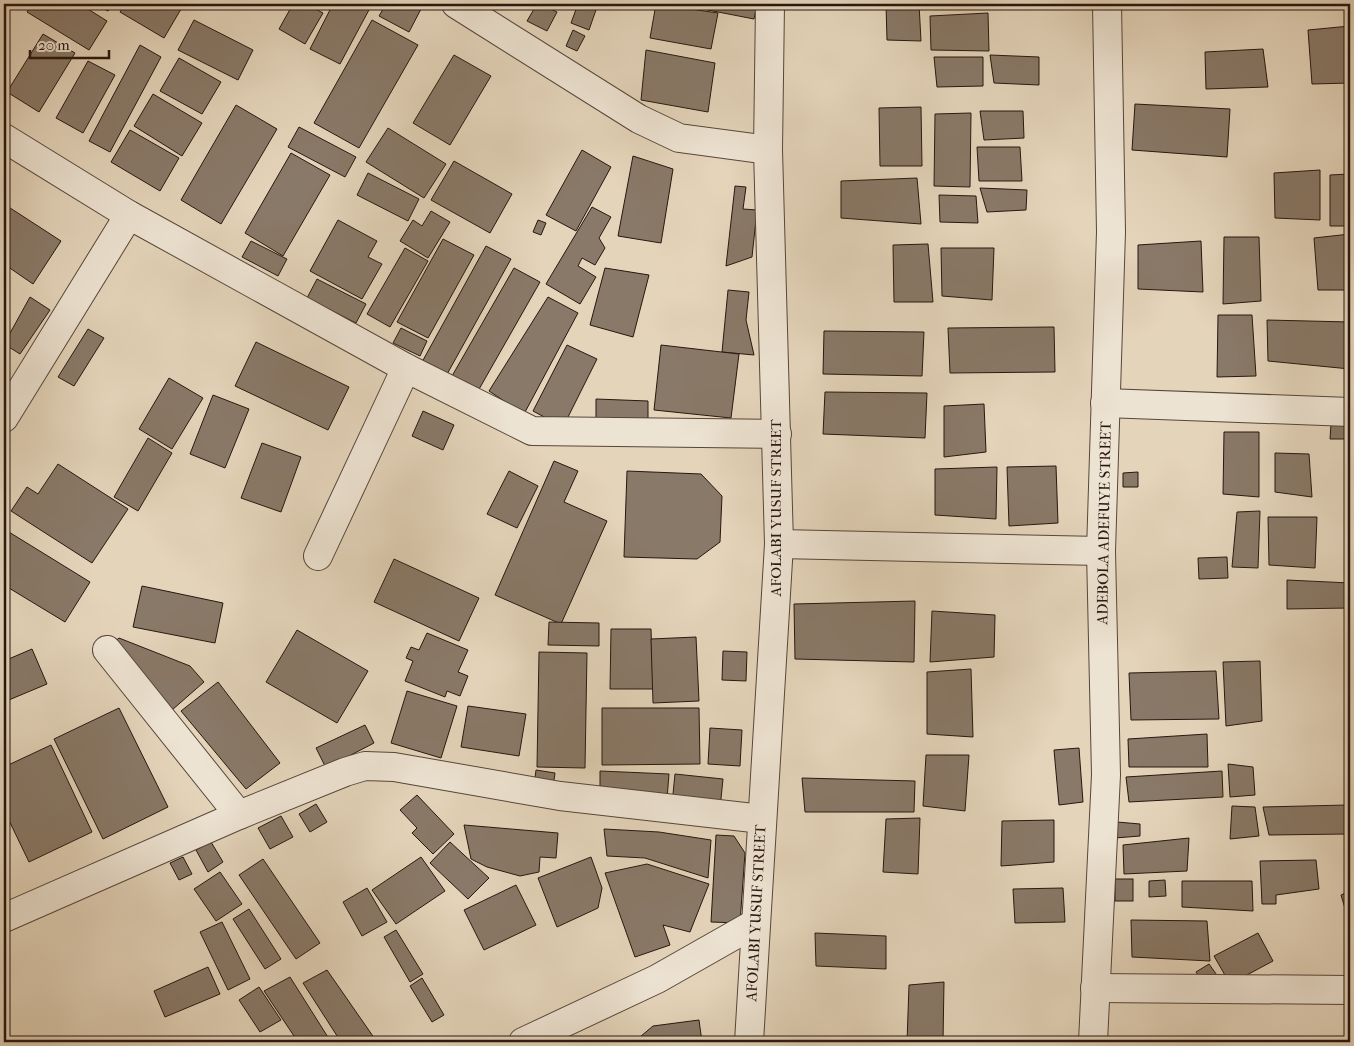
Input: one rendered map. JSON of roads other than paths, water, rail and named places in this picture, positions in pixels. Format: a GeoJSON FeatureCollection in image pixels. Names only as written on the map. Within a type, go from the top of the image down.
{"type":"FeatureCollection","features":[{"type":"Feature","properties":{"kind":"street"},"geometry":{"type":"LineString","coordinates":[[456,4],[639,118],[679,138],[768,150]]}},
{"type":"Feature","properties":{"kind":"street","name":"AFOLABI YUSUF STREET"},"geometry":{"type":"LineString","coordinates":[[749,1042],[754,924],[779,544],[768,150],[770,4]]}},
{"type":"Feature","properties":{"kind":"street","name":"ADEBOLA ADEFUYE STREET"},"geometry":{"type":"LineString","coordinates":[[1093,1042],[1106,775],[1101,552],[1111,232],[1108,4]]}},
{"type":"Feature","properties":{"kind":"street"},"geometry":{"type":"LineString","coordinates":[[4,138],[129,215],[406,368],[532,431],[777,434]]}},
{"type":"Feature","properties":{"kind":"street"},"geometry":{"type":"LineString","coordinates":[[4,418],[129,215]]}},
{"type":"Feature","properties":{"kind":"street"},"geometry":{"type":"LineString","coordinates":[[318,556],[406,368]]}},
{"type":"Feature","properties":{"kind":"street"},"geometry":{"type":"LineString","coordinates":[[1105,404],[1350,412]]}},
{"type":"Feature","properties":{"kind":"street"},"geometry":{"type":"LineString","coordinates":[[779,544],[1101,552]]}},
{"type":"Feature","properties":{"kind":"street"},"geometry":{"type":"LineString","coordinates":[[107,650],[238,815]]}},
{"type":"Feature","properties":{"kind":"street"},"geometry":{"type":"LineString","coordinates":[[4,918],[238,815],[344,772],[365,766],[394,767],[560,796],[762,819]]}},
{"type":"Feature","properties":{"kind":"street"},"geometry":{"type":"LineString","coordinates":[[523,1042],[657,979],[754,924]]}},
{"type":"Feature","properties":{"kind":"street"},"geometry":{"type":"LineString","coordinates":[[1095,988],[1350,990]]}}]}
